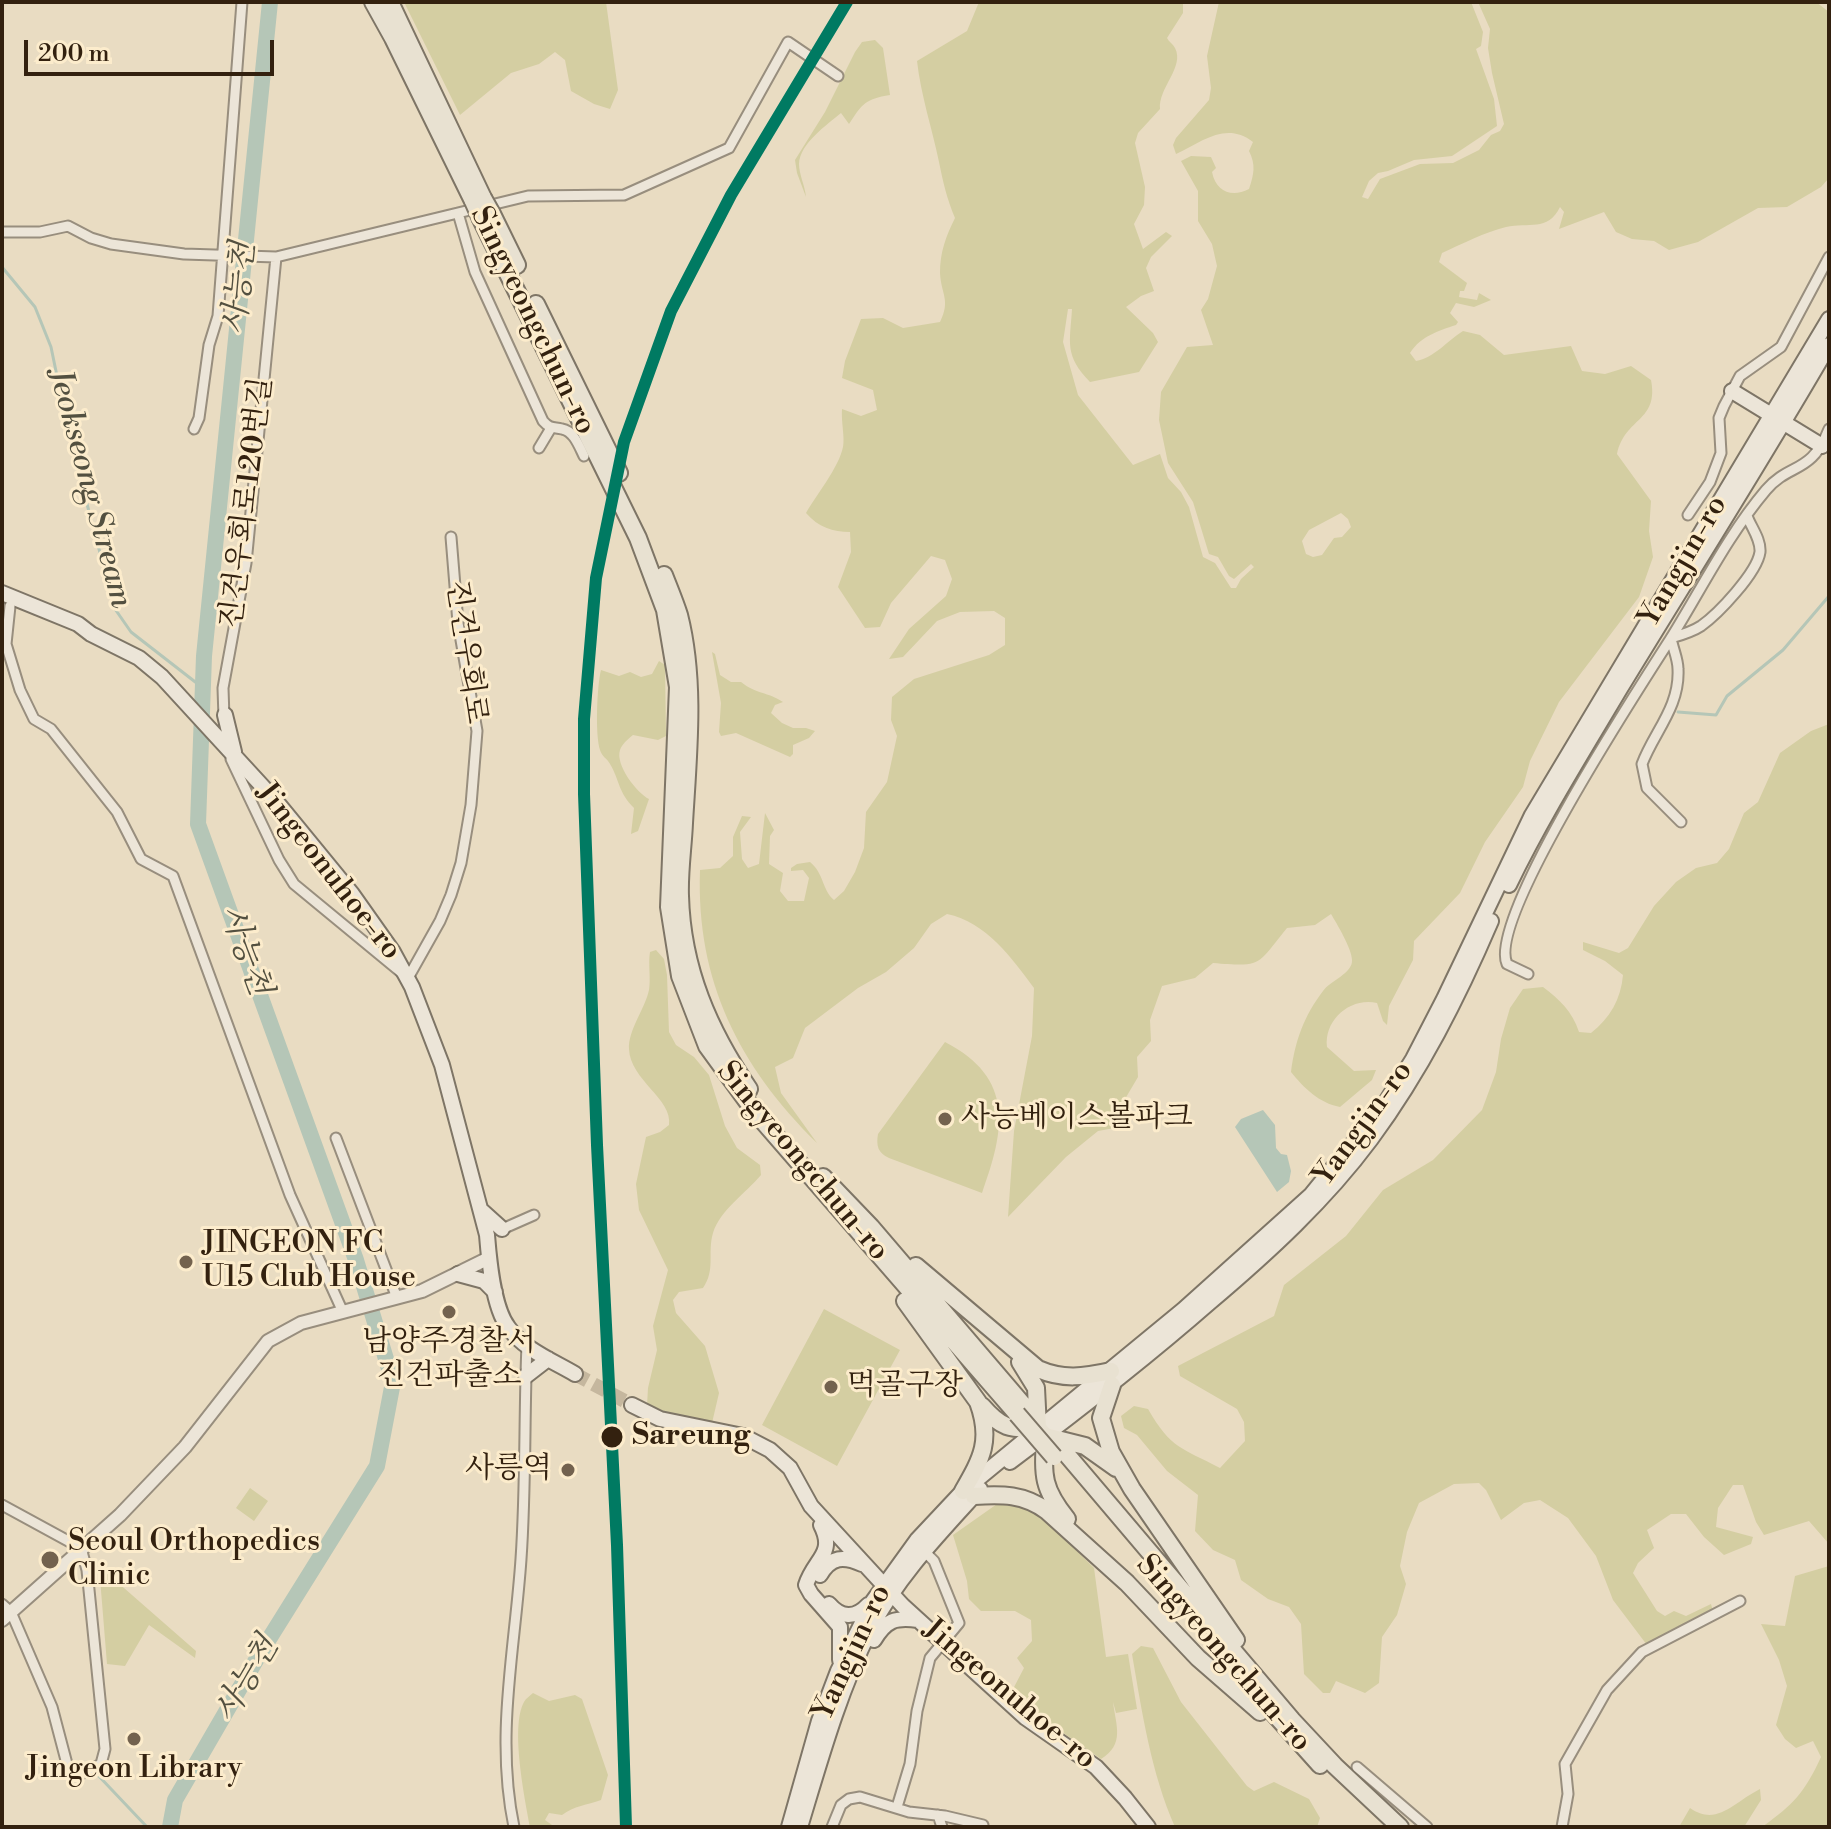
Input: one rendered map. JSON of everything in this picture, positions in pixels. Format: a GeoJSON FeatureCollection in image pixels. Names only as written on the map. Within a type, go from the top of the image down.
{"type":"FeatureCollection","features":[{"type":"Feature","properties":{"kind":"highway","name":"Singyeongchun-ro"},"geometry":{"type":"LineString","coordinates":[[373,2],[478,200]]}},
{"type":"Feature","properties":{"kind":"highway","name":"Singyeongchun-ro"},"geometry":{"type":"LineString","coordinates":[[390,2],[486,217],[641,532],[665,610],[678,687],[668,876],[672,929],[680,976],[707,1046],[727,1077],[1292,1720],[1335,1766],[1400,1827]]}},
{"type":"Feature","properties":{"kind":"highway"},"geometry":{"type":"LineString","coordinates":[[866,1232],[978,1402],[992,1417],[1006,1427],[1042,1432],[1085,1446],[1101,1455],[1123,1475]]}},
{"type":"Feature","properties":{"kind":"highway"},"geometry":{"type":"LineString","coordinates":[[866,1232],[1038,1369],[1070,1378],[1111,1378],[1101,1418],[1104,1434],[1123,1475],[1292,1720]]}},
{"type":"Feature","properties":{"kind":"highway"},"geometry":{"type":"LineString","coordinates":[[1010,1347],[1036,1388],[1042,1432],[1043,1477],[1056,1506],[1095,1553],[1198,1658],[1298,1744]]}},
{"type":"Feature","properties":{"kind":"highway"},"geometry":{"type":"LineString","coordinates":[[978,1402],[984,1417],[986,1438],[968,1493],[1015,1496],[1034,1501],[1095,1553]]}},
{"type":"Feature","properties":{"kind":"highway","name":"Singyeongchun-ro"},"geometry":{"type":"LineString","coordinates":[[1058,1454],[1298,1744],[1385,1827]]}},
{"type":"Feature","properties":{"kind":"main road","name":"Yangjin-ro"},"geometry":{"type":"LineString","coordinates":[[1778,419],[1829,319]]}},
{"type":"Feature","properties":{"kind":"main road","name":"Yangjin-ro"},"geometry":{"type":"LineString","coordinates":[[800,1827],[839,1703],[887,1590],[917,1540],[968,1493],[1111,1378],[1311,1195],[1384,1105],[1413,1059],[1444,999],[1532,815],[1778,419],[1829,345]]}},
{"type":"Feature","properties":{"kind":"main road"},"geometry":{"type":"LineString","coordinates":[[1732,391],[1822,446]]}},
{"type":"Feature","properties":{"kind":"main road","name":"Jingeonuhoe-ro"},"geometry":{"type":"LineString","coordinates":[[4,602],[74,631],[91,634],[139,658],[162,677],[285,811],[352,894],[408,978],[442,1065],[487,1235],[496,1293],[508,1328],[548,1359],[575,1374]]}},
{"type":"Feature","properties":{"kind":"main road"},"geometry":{"type":"LineString","coordinates":[[225,715],[235,756]]}},
{"type":"Feature","properties":{"kind":"main road"},"geometry":{"type":"LineString","coordinates":[[480,1209],[502,1229]]}},
{"type":"Feature","properties":{"kind":"main road"},"geometry":{"type":"LineString","coordinates":[[458,1274],[484,1281],[496,1293]]}},
{"type":"Feature","properties":{"kind":"main road"},"geometry":{"type":"LineString","coordinates":[[526,1376],[548,1359]]}},
{"type":"Feature","properties":{"kind":"main road","name":"Jingeonuhoe-ro"},"geometry":{"type":"LineString","coordinates":[[632,1405],[660,1419],[743,1436],[770,1450],[790,1468],[811,1506],[887,1590],[1026,1718],[1096,1767],[1148,1827]]}},
{"type":"Feature","properties":{"kind":"main road","name":"Yangjin-ro"},"geometry":{"type":"LineString","coordinates":[[902,1569],[924,1551],[968,1493]]}},
{"type":"Feature","properties":{"kind":"main road"},"geometry":{"type":"LineString","coordinates":[[811,1506],[828,1538],[825,1553],[806,1585],[840,1627],[838,1671]]}},
{"type":"Feature","properties":{"kind":"main road"},"geometry":{"type":"LineString","coordinates":[[846,1547],[877,1567],[902,1569],[907,1596],[918,1620]]}},
{"type":"Feature","properties":{"kind":"main road"},"geometry":{"type":"LineString","coordinates":[[863,1564],[837,1558],[822,1570],[818,1579],[819,1590],[842,1615],[861,1613],[873,1601]]}},
{"type":"Feature","properties":{"kind":"main road","name":"Yangjin-ro"},"geometry":{"type":"LineString","coordinates":[[789,1827],[819,1721],[838,1671],[873,1601],[887,1590]]}},
{"type":"Feature","properties":{"kind":"main road"},"geometry":{"type":"LineString","coordinates":[[856,1662],[890,1620],[918,1620]]}},
{"type":"Feature","properties":{"kind":"street"},"geometry":{"type":"LineString","coordinates":[[194,429],[199,418],[209,345],[218,316],[242,2]]}},
{"type":"Feature","properties":{"kind":"street"},"geometry":{"type":"LineString","coordinates":[[2,232],[40,232],[68,226],[102,242],[184,254],[276,257],[528,196],[624,195],[729,148],[788,42],[838,76]]}},
{"type":"Feature","properties":{"kind":"street"},"geometry":{"type":"LineString","coordinates":[[458,213],[468,252],[484,292],[543,421],[551,428],[570,433],[584,456]]}},
{"type":"Feature","properties":{"kind":"street","name":"진건우회로120번길"},"geometry":{"type":"LineString","coordinates":[[219,739],[225,715],[223,688],[246,563],[276,257]]}},
{"type":"Feature","properties":{"kind":"street"},"geometry":{"type":"LineString","coordinates":[[1688,515],[1710,482],[1721,453],[1719,418],[1740,376],[1781,347],[1829,257]]}},
{"type":"Feature","properties":{"kind":"street"},"geometry":{"type":"LineString","coordinates":[[539,448],[551,428]]}},
{"type":"Feature","properties":{"kind":"street"},"geometry":{"type":"LineString","coordinates":[[1528,974],[1507,964],[1504,956],[1524,896],[1560,821],[1719,554],[1767,488],[1807,463],[1822,446],[1829,429]]}},
{"type":"Feature","properties":{"kind":"street"},"geometry":{"type":"LineString","coordinates":[[1671,638],[1692,631],[1715,615],[1747,576],[1760,552],[1759,540],[1747,516]]}},
{"type":"Feature","properties":{"kind":"street","name":"진건우회로"},"geometry":{"type":"LineString","coordinates":[[408,978],[451,895],[461,863],[471,805],[477,731],[458,623],[451,537]]}},
{"type":"Feature","properties":{"kind":"street"},"geometry":{"type":"LineString","coordinates":[[4,602],[6,644],[20,690],[34,719],[51,729],[117,812],[141,859],[173,876],[290,1195],[345,1310]]}},
{"type":"Feature","properties":{"kind":"street"},"geometry":{"type":"LineString","coordinates":[[1671,638],[1678,667],[1675,696],[1669,717],[1644,760],[1642,770],[1647,788],[1681,822]]}},
{"type":"Feature","properties":{"kind":"street"},"geometry":{"type":"LineString","coordinates":[[219,739],[294,884],[408,978]]}},
{"type":"Feature","properties":{"kind":"street"},"geometry":{"type":"LineString","coordinates":[[336,1138],[395,1298]]}},
{"type":"Feature","properties":{"kind":"street"},"geometry":{"type":"LineString","coordinates":[[487,1235],[534,1215]]}},
{"type":"Feature","properties":{"kind":"street"},"geometry":{"type":"LineString","coordinates":[[2,1505],[81,1548],[87,1570],[105,1749],[101,1764],[85,1772],[74,1773],[67,1764],[52,1707],[5,1612],[81,1548],[120,1515],[185,1447],[268,1341],[301,1323],[422,1291],[489,1258]]}},
{"type":"Feature","properties":{"kind":"street"},"geometry":{"type":"LineString","coordinates":[[514,1827],[508,1800],[504,1729],[521,1560],[527,1344]]}},
{"type":"Feature","properties":{"kind":"street"},"geometry":{"type":"LineString","coordinates":[[897,1807],[910,1764],[917,1711],[930,1658],[959,1623],[934,1561],[924,1551]]}},
{"type":"Feature","properties":{"kind":"street"},"geometry":{"type":"LineString","coordinates":[[1562,1827],[1568,1794],[1565,1764],[1607,1690],[1642,1652],[1740,1601]]}},
{"type":"Feature","properties":{"kind":"street"},"geometry":{"type":"LineString","coordinates":[[1357,1767],[1427,1827]]}},
{"type":"Feature","properties":{"kind":"street"},"geometry":{"type":"LineString","coordinates":[[832,1827],[841,1805],[849,1799],[860,1797],[909,1812],[983,1825]]}},
{"type":"Feature","properties":{"kind":"street"},"geometry":{"type":"LineString","coordinates":[[938,1815],[942,1827]]}},
{"type":"Feature","properties":{"kind":"shaded area"},"geometry":{"type":"Polygon","coordinates":[[[404,2],[606,2],[618,90],[610,109],[571,91],[565,60],[555,52],[539,64],[511,73],[460,115],[404,2]]]}},
{"type":"Feature","properties":{"kind":"shaded area"},"geometry":{"type":"Polygon","coordinates":[[[979,2],[1183,2],[1183,13],[1167,38],[1175,48],[1177,63],[1160,101],[1160,109],[1138,133],[1135,143],[1145,187],[1144,205],[1134,224],[1143,249],[1166,232],[1172,236],[1151,257],[1146,268],[1154,291],[1126,307],[1158,342],[1139,372],[1090,382],[1076,364],[1070,348],[1072,309],[1068,309],[1063,342],[1078,395],[1133,465],[1160,454],[1168,478],[1189,507],[1203,557],[1215,563],[1231,588],[1236,588],[1254,567],[1251,564],[1234,579],[1218,557],[1209,554],[1193,502],[1168,463],[1159,420],[1161,392],[1187,347],[1213,345],[1201,310],[1208,299],[1217,266],[1212,244],[1198,221],[1198,191],[1181,161],[1191,156],[1211,157],[1216,168],[1212,172],[1214,179],[1221,189],[1231,193],[1249,189],[1253,174],[1249,151],[1253,142],[1243,136],[1224,133],[1176,154],[1173,145],[1209,100],[1211,88],[1207,56],[1219,2],[1471,2],[1483,32],[1481,46],[1476,49],[1494,99],[1497,126],[1452,156],[1414,160],[1378,173],[1369,181],[1362,197],[1368,199],[1380,179],[1420,164],[1453,163],[1479,150],[1504,124],[1488,48],[1490,29],[1478,2],[1816,2],[1829,12],[1829,178],[1821,187],[1787,207],[1758,208],[1698,242],[1669,250],[1654,241],[1632,239],[1616,232],[1604,212],[1559,229],[1564,212],[1560,207],[1550,220],[1543,223],[1498,229],[1442,253],[1439,262],[1467,283],[1459,297],[1477,300],[1479,293],[1491,300],[1474,307],[1456,303],[1450,313],[1458,322],[1456,325],[1419,342],[1410,353],[1416,361],[1435,353],[1463,331],[1480,335],[1504,355],[1571,346],[1582,371],[1605,374],[1631,366],[1651,380],[1650,404],[1621,442],[1617,454],[1651,501],[1649,531],[1653,557],[1639,597],[1559,702],[1530,761],[1523,787],[1485,842],[1460,893],[1414,941],[1413,960],[1389,1006],[1387,1025],[1377,1003],[1367,1002],[1349,1007],[1334,1020],[1327,1037],[1327,1047],[1354,1071],[1376,1070],[1372,1080],[1340,1107],[1312,1094],[1291,1072],[1298,1039],[1316,1000],[1326,987],[1349,969],[1352,960],[1347,943],[1331,914],[1315,925],[1287,928],[1257,961],[1241,965],[1213,963],[1195,978],[1162,986],[1150,1020],[1151,1041],[1137,1057],[1138,1077],[1125,1099],[1120,1127],[1098,1131],[1066,1157],[1008,1217],[1014,1131],[1032,1036],[1034,988],[997,943],[974,925],[947,914],[931,924],[914,948],[886,972],[858,988],[805,1028],[793,1058],[775,1067],[781,1093],[817,1143],[765,1083],[728,1019],[706,949],[701,910],[700,870],[720,868],[733,856],[733,837],[742,816],[751,817],[740,832],[742,859],[748,868],[759,864],[765,813],[774,830],[770,836],[769,864],[783,873],[780,891],[788,901],[804,901],[809,878],[803,870],[791,871],[791,868],[810,862],[834,900],[844,891],[855,872],[864,848],[866,812],[887,782],[897,736],[891,720],[892,697],[914,679],[989,655],[1005,645],[1005,618],[994,611],[960,612],[937,621],[903,657],[889,659],[909,629],[946,596],[952,579],[945,560],[931,556],[891,603],[880,627],[865,628],[838,587],[851,552],[850,532],[826,528],[806,513],[841,455],[842,409],[861,416],[877,410],[873,390],[842,378],[861,319],[883,318],[903,328],[940,322],[943,314],[945,302],[941,258],[955,218],[944,183],[917,61],[967,31],[979,2]],[[1341,513],[1309,530],[1302,541],[1306,554],[1313,557],[1322,555],[1334,538],[1342,537],[1351,527],[1341,513]]]}},
{"type":"Feature","properties":{"kind":"shaded area"},"geometry":{"type":"Polygon","coordinates":[[[875,40],[883,48],[890,95],[865,104],[849,124],[841,113],[809,142],[799,164],[806,197],[795,160],[825,112],[855,52],[862,42],[875,40]]]}},
{"type":"Feature","properties":{"kind":"shaded area"},"geometry":{"type":"Polygon","coordinates":[[[712,652],[720,675],[783,702],[775,705],[771,713],[782,723],[815,731],[809,738],[793,745],[790,757],[736,733],[721,736],[721,703],[712,652]]]}},
{"type":"Feature","properties":{"kind":"shaded area"},"geometry":{"type":"Polygon","coordinates":[[[659,661],[665,665],[666,736],[658,740],[633,735],[620,750],[619,756],[628,778],[649,799],[638,831],[631,834],[634,808],[622,792],[598,743],[601,670],[619,676],[630,672],[641,677],[652,674],[659,661]]]}},
{"type":"Feature","properties":{"kind":"shaded area"},"geometry":{"type":"Polygon","coordinates":[[[1829,724],[1829,1544],[1809,1521],[1764,1535],[1743,1485],[1733,1485],[1718,1508],[1716,1527],[1753,1537],[1751,1544],[1724,1555],[1704,1537],[1686,1514],[1671,1514],[1647,1530],[1654,1548],[1638,1563],[1633,1573],[1657,1611],[1665,1616],[1674,1611],[1686,1616],[1711,1604],[1715,1619],[1660,1648],[1647,1645],[1613,1600],[1596,1556],[1568,1518],[1540,1500],[1524,1503],[1501,1520],[1486,1490],[1479,1483],[1454,1484],[1419,1503],[1407,1532],[1400,1566],[1406,1584],[1397,1615],[1382,1637],[1379,1683],[1365,1693],[1336,1681],[1330,1693],[1323,1693],[1304,1674],[1301,1624],[1289,1607],[1268,1599],[1241,1580],[1235,1560],[1213,1550],[1195,1531],[1198,1495],[1167,1471],[1137,1435],[1124,1428],[1121,1416],[1134,1406],[1148,1409],[1171,1440],[1220,1468],[1245,1441],[1244,1422],[1237,1409],[1180,1376],[1178,1366],[1274,1316],[1284,1285],[1346,1236],[1383,1190],[1433,1160],[1482,1110],[1496,1072],[1510,1008],[1523,989],[1543,987],[1565,1006],[1579,1032],[1591,1033],[1598,1027],[1617,1000],[1623,975],[1583,950],[1583,942],[1619,953],[1628,948],[1654,906],[1676,882],[1696,868],[1717,863],[1729,849],[1744,813],[1758,802],[1780,753],[1811,731],[1829,724]]]}},
{"type":"Feature","properties":{"kind":"shaded area"},"geometry":{"type":"Polygon","coordinates":[[[656,950],[664,959],[667,975],[669,1032],[676,1045],[694,1057],[709,1075],[725,1126],[737,1148],[760,1165],[761,1175],[727,1209],[716,1225],[711,1241],[709,1274],[703,1288],[679,1292],[673,1300],[676,1313],[705,1346],[719,1393],[712,1423],[662,1416],[647,1406],[657,1350],[653,1326],[668,1270],[639,1210],[636,1184],[646,1137],[669,1125],[665,1107],[631,1060],[629,1042],[649,990],[650,952],[656,950]]]}},
{"type":"Feature","properties":{"kind":"shaded area","name":"사능베이스볼파크"},"geometry":{"type":"Polygon","coordinates":[[[945,1042],[968,1056],[984,1072],[994,1089],[999,1127],[982,1193],[889,1158],[882,1154],[878,1146],[878,1134],[945,1042]]]}},
{"type":"Feature","properties":{"kind":"shaded area"},"geometry":{"type":"Polygon","coordinates":[[[1263,1110],[1275,1125],[1276,1148],[1287,1155],[1291,1171],[1289,1182],[1277,1192],[1235,1127],[1241,1119],[1263,1110]]]}},
{"type":"Feature","properties":{"kind":"shaded area","name":"먹골구장"},"geometry":{"type":"Polygon","coordinates":[[[824,1309],[900,1350],[837,1466],[762,1425],[824,1309]]]}},
{"type":"Feature","properties":{"kind":"shaded area"},"geometry":{"type":"Polygon","coordinates":[[[250,1488],[268,1501],[254,1521],[236,1508],[250,1488]]]}},
{"type":"Feature","properties":{"kind":"shaded area"},"geometry":{"type":"Polygon","coordinates":[[[997,1504],[1036,1510],[1094,1568],[1106,1657],[1128,1654],[1137,1709],[1116,1713],[1113,1702],[1116,1741],[1101,1759],[1023,1705],[1012,1691],[1024,1668],[1017,1658],[1032,1641],[1031,1620],[1015,1611],[981,1611],[969,1599],[967,1581],[953,1535],[997,1504]]]}},
{"type":"Feature","properties":{"kind":"shaded area"},"geometry":{"type":"Polygon","coordinates":[[[1829,1566],[1829,1827],[1762,1827],[1797,1797],[1821,1757],[1813,1741],[1796,1748],[1776,1725],[1787,1686],[1779,1660],[1761,1624],[1785,1626],[1795,1576],[1829,1566]]]}},
{"type":"Feature","properties":{"kind":"shaded area"},"geometry":{"type":"Polygon","coordinates":[[[108,1574],[196,1651],[195,1658],[149,1625],[125,1666],[107,1664],[100,1578],[108,1574]]]}},
{"type":"Feature","properties":{"kind":"shaded area"},"geometry":{"type":"Polygon","coordinates":[[[1141,1646],[1153,1648],[1181,1702],[1247,1786],[1254,1791],[1274,1782],[1309,1799],[1320,1818],[1317,1827],[1175,1827],[1153,1764],[1144,1720],[1132,1654],[1141,1646]]]}},
{"type":"Feature","properties":{"kind":"shaded area"},"geometry":{"type":"Polygon","coordinates":[[[533,1693],[549,1701],[575,1695],[582,1699],[608,1775],[601,1800],[562,1815],[549,1813],[545,1820],[552,1825],[586,1827],[530,1827],[518,1728],[524,1702],[533,1693]]]}},
{"type":"Feature","properties":{"kind":"shaded area"},"geometry":{"type":"Polygon","coordinates":[[[1760,1789],[1761,1800],[1744,1827],[1679,1827],[1690,1808],[1709,1815],[1717,1814],[1760,1789]]]}},
{"type":"Feature","properties":{"kind":"waterway","name":"사능천"},"geometry":{"type":"LineString","coordinates":[[170,1827],[175,1800],[259,1655],[377,1466],[393,1382],[356,1260],[198,824],[204,656],[270,2]]}},
{"type":"Feature","properties":{"kind":"waterway","name":"Jeokseong Stream"},"geometry":{"type":"LineString","coordinates":[[2,267],[35,307],[51,347],[71,444],[115,609],[131,632],[203,688]]}},
{"type":"Feature","properties":{"kind":"waterway"},"geometry":{"type":"LineString","coordinates":[[1678,712],[1716,715],[1727,696],[1783,650],[1829,596]]}},
{"type":"Feature","properties":{"kind":"waterway"},"geometry":{"type":"LineString","coordinates":[[94,1771],[147,1827]]}},
{"type":"Feature","properties":{"kind":"tunnel"},"geometry":{"type":"LineString","coordinates":[[575,1374],[632,1405]]}},
{"type":"Feature","properties":{"kind":"transit line"},"geometry":{"type":"LineString","coordinates":[[626,1827],[617,1545],[597,1145],[584,794],[584,719],[596,578],[624,442],[671,311],[731,195],[847,2]]}},
{"type":"Feature","properties":{"kind":"place","name":"사능베이스볼파크"},"geometry":{"type":"Point","coordinates":[945,1119]}},
{"type":"Feature","properties":{"kind":"place","name":"JINGEON FC U15 Club House"},"geometry":{"type":"Point","coordinates":[186,1262]}},
{"type":"Feature","properties":{"kind":"place","name":"남양주경찰서 진건파출소"},"geometry":{"type":"Point","coordinates":[449,1312]}},
{"type":"Feature","properties":{"kind":"place","name":"먹골구장"},"geometry":{"type":"Point","coordinates":[831,1387]}},
{"type":"Feature","properties":{"kind":"place","name":"Sareung"},"geometry":{"type":"Point","coordinates":[612,1437]}},
{"type":"Feature","properties":{"kind":"place","name":"사릉역"},"geometry":{"type":"Point","coordinates":[568,1470]}},
{"type":"Feature","properties":{"kind":"place","name":"Seoul Orthopedics Clinic"},"geometry":{"type":"Point","coordinates":[50,1560]}},
{"type":"Feature","properties":{"kind":"place","name":"Jingeon Library"},"geometry":{"type":"Point","coordinates":[134,1739]}}]}
